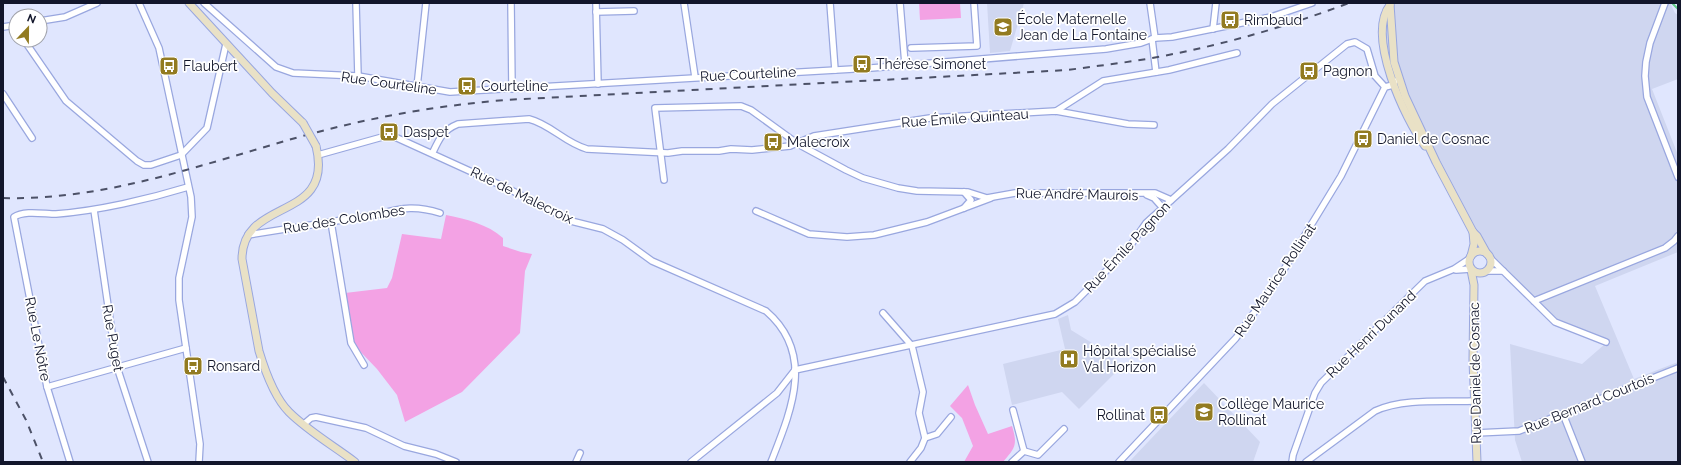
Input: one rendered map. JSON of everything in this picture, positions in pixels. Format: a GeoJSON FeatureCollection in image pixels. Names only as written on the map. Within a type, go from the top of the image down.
{"type":"FeatureCollection","features":[{"type":"Feature","properties":{"kind":"street"},"geometry":{"type":"LineString","coordinates":[[48,20],[65,17],[97,3]]}},
{"type":"Feature","properties":{"kind":"street"},"geometry":{"type":"LineString","coordinates":[[139,3],[159,48],[188,187],[192,217],[179,278],[179,300],[200,444],[199,462]]}},
{"type":"Feature","properties":{"kind":"street"},"geometry":{"type":"LineString","coordinates":[[189,3],[226,44],[303,123],[316,146],[318,155],[317,177],[311,190],[304,198],[294,205],[260,221],[248,235],[243,245],[242,259],[263,366],[282,403],[288,411],[304,424],[355,462]]}},
{"type":"Feature","properties":{"kind":"street","name":"Rue Courteline"},"geometry":{"type":"LineString","coordinates":[[204,3],[276,67],[293,73],[358,76],[450,92],[835,70],[1106,49],[1141,43],[1154,38],[1172,37],[1271,17],[1312,3]]}},
{"type":"Feature","properties":{"kind":"street"},"geometry":{"type":"LineString","coordinates":[[356,3],[358,76]]}},
{"type":"Feature","properties":{"kind":"street"},"geometry":{"type":"LineString","coordinates":[[417,87],[426,3]]}},
{"type":"Feature","properties":{"kind":"street"},"geometry":{"type":"LineString","coordinates":[[511,3],[512,89]]}},
{"type":"Feature","properties":{"kind":"street"},"geometry":{"type":"LineString","coordinates":[[596,3],[598,84]]}},
{"type":"Feature","properties":{"kind":"street"},"geometry":{"type":"LineString","coordinates":[[684,3],[695,77]]}},
{"type":"Feature","properties":{"kind":"street"},"geometry":{"type":"LineString","coordinates":[[830,3],[835,70]]}},
{"type":"Feature","properties":{"kind":"street"},"geometry":{"type":"LineString","coordinates":[[900,3],[905,64]]}},
{"type":"Feature","properties":{"kind":"street"},"geometry":{"type":"LineString","coordinates":[[911,48],[977,46],[974,3]]}},
{"type":"Feature","properties":{"kind":"street"},"geometry":{"type":"LineString","coordinates":[[1150,3],[1156,72]]}},
{"type":"Feature","properties":{"kind":"street"},"geometry":{"type":"LineString","coordinates":[[1213,29],[1216,3]]}},
{"type":"Feature","properties":{"kind":"street"},"geometry":{"type":"LineString","coordinates":[[1665,3],[1650,43],[1645,76],[1648,97],[1678,177]]}},
{"type":"Feature","properties":{"kind":"street"},"geometry":{"type":"LineString","coordinates":[[1390,4],[1386,13],[1384,29],[1389,86],[1419,138],[1436,162]]}},
{"type":"Feature","properties":{"kind":"street"},"geometry":{"type":"LineString","coordinates":[[1390,4],[1392,45],[1397,73],[1405,96],[1436,162],[1473,232],[1477,236],[1488,256],[1490,265],[1485,272]]}},
{"type":"Feature","properties":{"kind":"street"},"geometry":{"type":"LineString","coordinates":[[596,12],[634,11]]}},
{"type":"Feature","properties":{"kind":"street"},"geometry":{"type":"LineString","coordinates":[[1384,29],[1391,63],[1397,73]]}},
{"type":"Feature","properties":{"kind":"street","name":"Rue Émile Pagnon"},"geometry":{"type":"LineString","coordinates":[[795,370],[1055,314],[1075,302],[1128,249],[1146,223],[1162,207],[1197,179],[1228,150],[1272,104],[1347,44],[1355,42],[1367,49],[1375,76],[1389,86]]}},
{"type":"Feature","properties":{"kind":"street"},"geometry":{"type":"LineString","coordinates":[[30,48],[66,101],[137,162],[144,165],[151,165],[181,155],[207,128],[226,44]]}},
{"type":"Feature","properties":{"kind":"street"},"geometry":{"type":"LineString","coordinates":[[1056,111],[1102,81],[1156,72],[1237,53]]}},
{"type":"Feature","properties":{"kind":"street","name":"Rue Maurice Rollinat"},"geometry":{"type":"LineString","coordinates":[[1119,462],[1236,338],[1272,289],[1294,256],[1341,176],[1397,73]]}},
{"type":"Feature","properties":{"kind":"street"},"geometry":{"type":"LineString","coordinates":[[1389,86],[1399,90],[1417,130],[1424,137]]}},
{"type":"Feature","properties":{"kind":"street"},"geometry":{"type":"LineString","coordinates":[[3,94],[32,138]]}},
{"type":"Feature","properties":{"kind":"street"},"geometry":{"type":"LineString","coordinates":[[664,180],[655,108],[741,106],[751,110],[798,144]]}},
{"type":"Feature","properties":{"kind":"street","name":"Rue Émile Quinteau"},"geometry":{"type":"LineString","coordinates":[[798,144],[814,136],[914,120],[1056,111],[1128,124],[1154,125]]}},
{"type":"Feature","properties":{"kind":"street"},"geometry":{"type":"LineString","coordinates":[[433,152],[441,135],[448,128],[458,124],[529,119],[538,121],[576,146],[587,149],[660,153],[682,151],[719,151],[730,149],[752,150],[798,144]]}},
{"type":"Feature","properties":{"kind":"street","name":"Rue de Malecroix"},"geometry":{"type":"LineString","coordinates":[[318,155],[386,136],[395,137],[433,152],[571,221],[603,229],[623,240],[652,261],[766,311],[778,321],[785,332],[796,378],[790,414],[771,462]]}},
{"type":"Feature","properties":{"kind":"street","name":"Rue André Maurois"},"geometry":{"type":"LineString","coordinates":[[798,144],[846,170],[881,184],[917,191],[963,192],[987,198],[1015,193],[1155,194],[1171,200]]}},
{"type":"Feature","properties":{"kind":"street"},"geometry":{"type":"LineString","coordinates":[[94,210],[188,187]]}},
{"type":"Feature","properties":{"kind":"street"},"geometry":{"type":"LineString","coordinates":[[963,192],[971,200],[964,208]]}},
{"type":"Feature","properties":{"kind":"street","name":"Rue André Maurois"},"geometry":{"type":"LineString","coordinates":[[1147,195],[1154,198],[1162,207]]}},
{"type":"Feature","properties":{"kind":"street"},"geometry":{"type":"LineString","coordinates":[[756,211],[809,234],[847,237],[882,233],[927,222],[964,208],[970,208],[994,197]]}},
{"type":"Feature","properties":{"kind":"street","name":"Rue des Colombes"},"geometry":{"type":"LineString","coordinates":[[248,235],[380,214],[402,208],[428,209],[440,213]]}},
{"type":"Feature","properties":{"kind":"street","name":"Rue Le Nôtre"},"geometry":{"type":"LineString","coordinates":[[70,462],[47,387],[14,220],[16,215],[94,210]]}},
{"type":"Feature","properties":{"kind":"street","name":"Rue Puget"},"geometry":{"type":"LineString","coordinates":[[94,210],[116,367],[148,462]]}},
{"type":"Feature","properties":{"kind":"street"},"geometry":{"type":"LineString","coordinates":[[331,222],[351,343],[364,365]]}},
{"type":"Feature","properties":{"kind":"street"},"geometry":{"type":"LineString","coordinates":[[1473,232],[1474,244],[1470,257],[1471,269],[1476,273],[1506,272]]}},
{"type":"Feature","properties":{"kind":"street"},"geometry":{"type":"LineString","coordinates":[[1534,301],[1665,248],[1678,236]]}},
{"type":"Feature","properties":{"kind":"street"},"geometry":{"type":"LineString","coordinates":[[1470,257],[1480,251],[1506,272],[1555,322],[1606,342]]}},
{"type":"Feature","properties":{"kind":"street","name":"Rue Henri Dunand"},"geometry":{"type":"LineString","coordinates":[[1292,462],[1293,455],[1315,393],[1321,383],[1425,281],[1454,269],[1470,257]]}},
{"type":"Feature","properties":{"kind":"street","name":"Rue Henri Dunand"},"geometry":{"type":"LineString","coordinates":[[1454,269],[1471,269]]}},
{"type":"Feature","properties":{"kind":"street","name":"Rue Daniel de Cosnac"},"geometry":{"type":"LineString","coordinates":[[1471,269],[1474,284],[1474,401],[1477,462]]}},
{"type":"Feature","properties":{"kind":"street","name":"Rue Daniel de Cosnac"},"geometry":{"type":"LineString","coordinates":[[1474,284],[1485,272]]}},
{"type":"Feature","properties":{"kind":"street"},"geometry":{"type":"LineString","coordinates":[[883,313],[912,346],[923,392],[919,413],[925,438],[921,448],[910,462]]}},
{"type":"Feature","properties":{"kind":"street"},"geometry":{"type":"LineString","coordinates":[[47,387],[186,348]]}},
{"type":"Feature","properties":{"kind":"street","name":"Rue Bernard Courtois"},"geometry":{"type":"LineString","coordinates":[[1476,433],[1519,431],[1678,368]]}},
{"type":"Feature","properties":{"kind":"street"},"geometry":{"type":"LineString","coordinates":[[691,462],[777,393],[795,370]]}},
{"type":"Feature","properties":{"kind":"street"},"geometry":{"type":"LineString","coordinates":[[1306,462],[1376,411],[1384,407],[1398,404],[1474,401]]}},
{"type":"Feature","properties":{"kind":"street"},"geometry":{"type":"LineString","coordinates":[[1013,410],[1024,451]]}},
{"type":"Feature","properties":{"kind":"street"},"geometry":{"type":"LineString","coordinates":[[1563,414],[1582,462]]}},
{"type":"Feature","properties":{"kind":"street"},"geometry":{"type":"LineString","coordinates":[[304,424],[311,418],[316,417],[348,423],[366,428],[404,446],[436,454],[456,462]]}},
{"type":"Feature","properties":{"kind":"street"},"geometry":{"type":"LineString","coordinates":[[925,438],[936,434],[951,417]]}},
{"type":"Feature","properties":{"kind":"street"},"geometry":{"type":"LineString","coordinates":[[1024,451],[1038,455],[1064,429]]}},
{"type":"Feature","properties":{"kind":"street"},"geometry":{"type":"LineString","coordinates":[[1012,462],[1024,451]]}},
{"type":"Feature","properties":{"kind":"street"},"geometry":{"type":"LineString","coordinates":[[576,462],[580,453]]}},
{"type":"Feature","properties":{"kind":"shaded area"},"geometry":{"type":"Polygon","coordinates":[[[919,3],[960,3],[961,18],[920,20],[919,3]]]}},
{"type":"Feature","properties":{"kind":"shaded area","name":"École Maternelle Jean de La Fontaine"},"geometry":{"type":"Polygon","coordinates":[[[987,3],[1024,3],[1010,51],[990,53],[987,3]]]}},
{"type":"Feature","properties":{"kind":"shaded area"},"geometry":{"type":"Polygon","coordinates":[[[1386,3],[1670,3],[1675,13],[1678,15],[1678,79],[1652,89],[1678,155],[1678,252],[1595,286],[1634,379],[1678,362],[1678,462],[1522,462],[1515,440],[1510,344],[1582,364],[1605,344],[1555,326],[1491,257],[1393,92],[1385,69],[1381,34],[1386,3]]]}},
{"type":"Feature","properties":{"kind":"shaded area"},"geometry":{"type":"Polygon","coordinates":[[[446,215],[468,220],[490,229],[503,238],[503,246],[532,254],[525,271],[520,333],[462,392],[405,422],[397,395],[377,369],[355,346],[345,300],[345,293],[387,288],[392,278],[402,234],[441,239],[446,215]]]}},
{"type":"Feature","properties":{"kind":"shaded area","name":"Hôpital spécialisé Val Horizon"},"geometry":{"type":"Polygon","coordinates":[[[1068,315],[1071,330],[1110,354],[1121,367],[1079,409],[1062,392],[1012,405],[1003,364],[1065,349],[1058,319],[1068,315]]]}},
{"type":"Feature","properties":{"kind":"shaded area","name":"Collège Maurice Rollinat"},"geometry":{"type":"Polygon","coordinates":[[[1204,383],[1260,442],[1253,462],[1129,462],[1204,383]]]}},
{"type":"Feature","properties":{"kind":"shaded area"},"geometry":{"type":"Polygon","coordinates":[[[968,385],[988,434],[1012,426],[1015,438],[1014,446],[1003,462],[964,462],[973,446],[962,418],[950,406],[968,385]]]}},
{"type":"Feature","properties":{"kind":"waterway"},"geometry":{"type":"LineString","coordinates":[[1672,3],[1678,9]]}},
{"type":"Feature","properties":{"kind":"railway"},"geometry":{"type":"LineString","coordinates":[[3,198],[78,194],[116,187],[190,169],[325,130],[426,109],[505,100],[1068,70],[1142,60],[1202,48],[1276,28],[1349,3]]}},
{"type":"Feature","properties":{"kind":"railway"},"geometry":{"type":"LineString","coordinates":[[3,377],[26,420],[43,462]]}},
{"type":"Feature","properties":{"kind":"place","name":"Rimbaud"},"geometry":{"type":"Point","coordinates":[1230,20]}},
{"type":"Feature","properties":{"kind":"place","name":"École Maternelle Jean de La Fontaine"},"geometry":{"type":"Point","coordinates":[1003,27]}},
{"type":"Feature","properties":{"kind":"place","name":"Thérèse Simonet"},"geometry":{"type":"Point","coordinates":[862,64]}},
{"type":"Feature","properties":{"kind":"place","name":"Flaubert"},"geometry":{"type":"Point","coordinates":[169,66]}},
{"type":"Feature","properties":{"kind":"place","name":"Pagnon"},"geometry":{"type":"Point","coordinates":[1309,71]}},
{"type":"Feature","properties":{"kind":"place","name":"Courteline"},"geometry":{"type":"Point","coordinates":[467,86]}},
{"type":"Feature","properties":{"kind":"place","name":"Daspet"},"geometry":{"type":"Point","coordinates":[389,132]}},
{"type":"Feature","properties":{"kind":"place","name":"Daniel de Cosnac"},"geometry":{"type":"Point","coordinates":[1363,139]}},
{"type":"Feature","properties":{"kind":"place","name":"Malecroix"},"geometry":{"type":"Point","coordinates":[773,142]}},
{"type":"Feature","properties":{"kind":"place","name":"Hôpital spécialisé Val Horizon"},"geometry":{"type":"Point","coordinates":[1069,359]}},
{"type":"Feature","properties":{"kind":"place","name":"Ronsard"},"geometry":{"type":"Point","coordinates":[193,366]}},
{"type":"Feature","properties":{"kind":"place","name":"Collège Maurice Rollinat"},"geometry":{"type":"Point","coordinates":[1204,412]}},
{"type":"Feature","properties":{"kind":"place","name":"Rollinat"},"geometry":{"type":"Point","coordinates":[1159,415]}}]}
